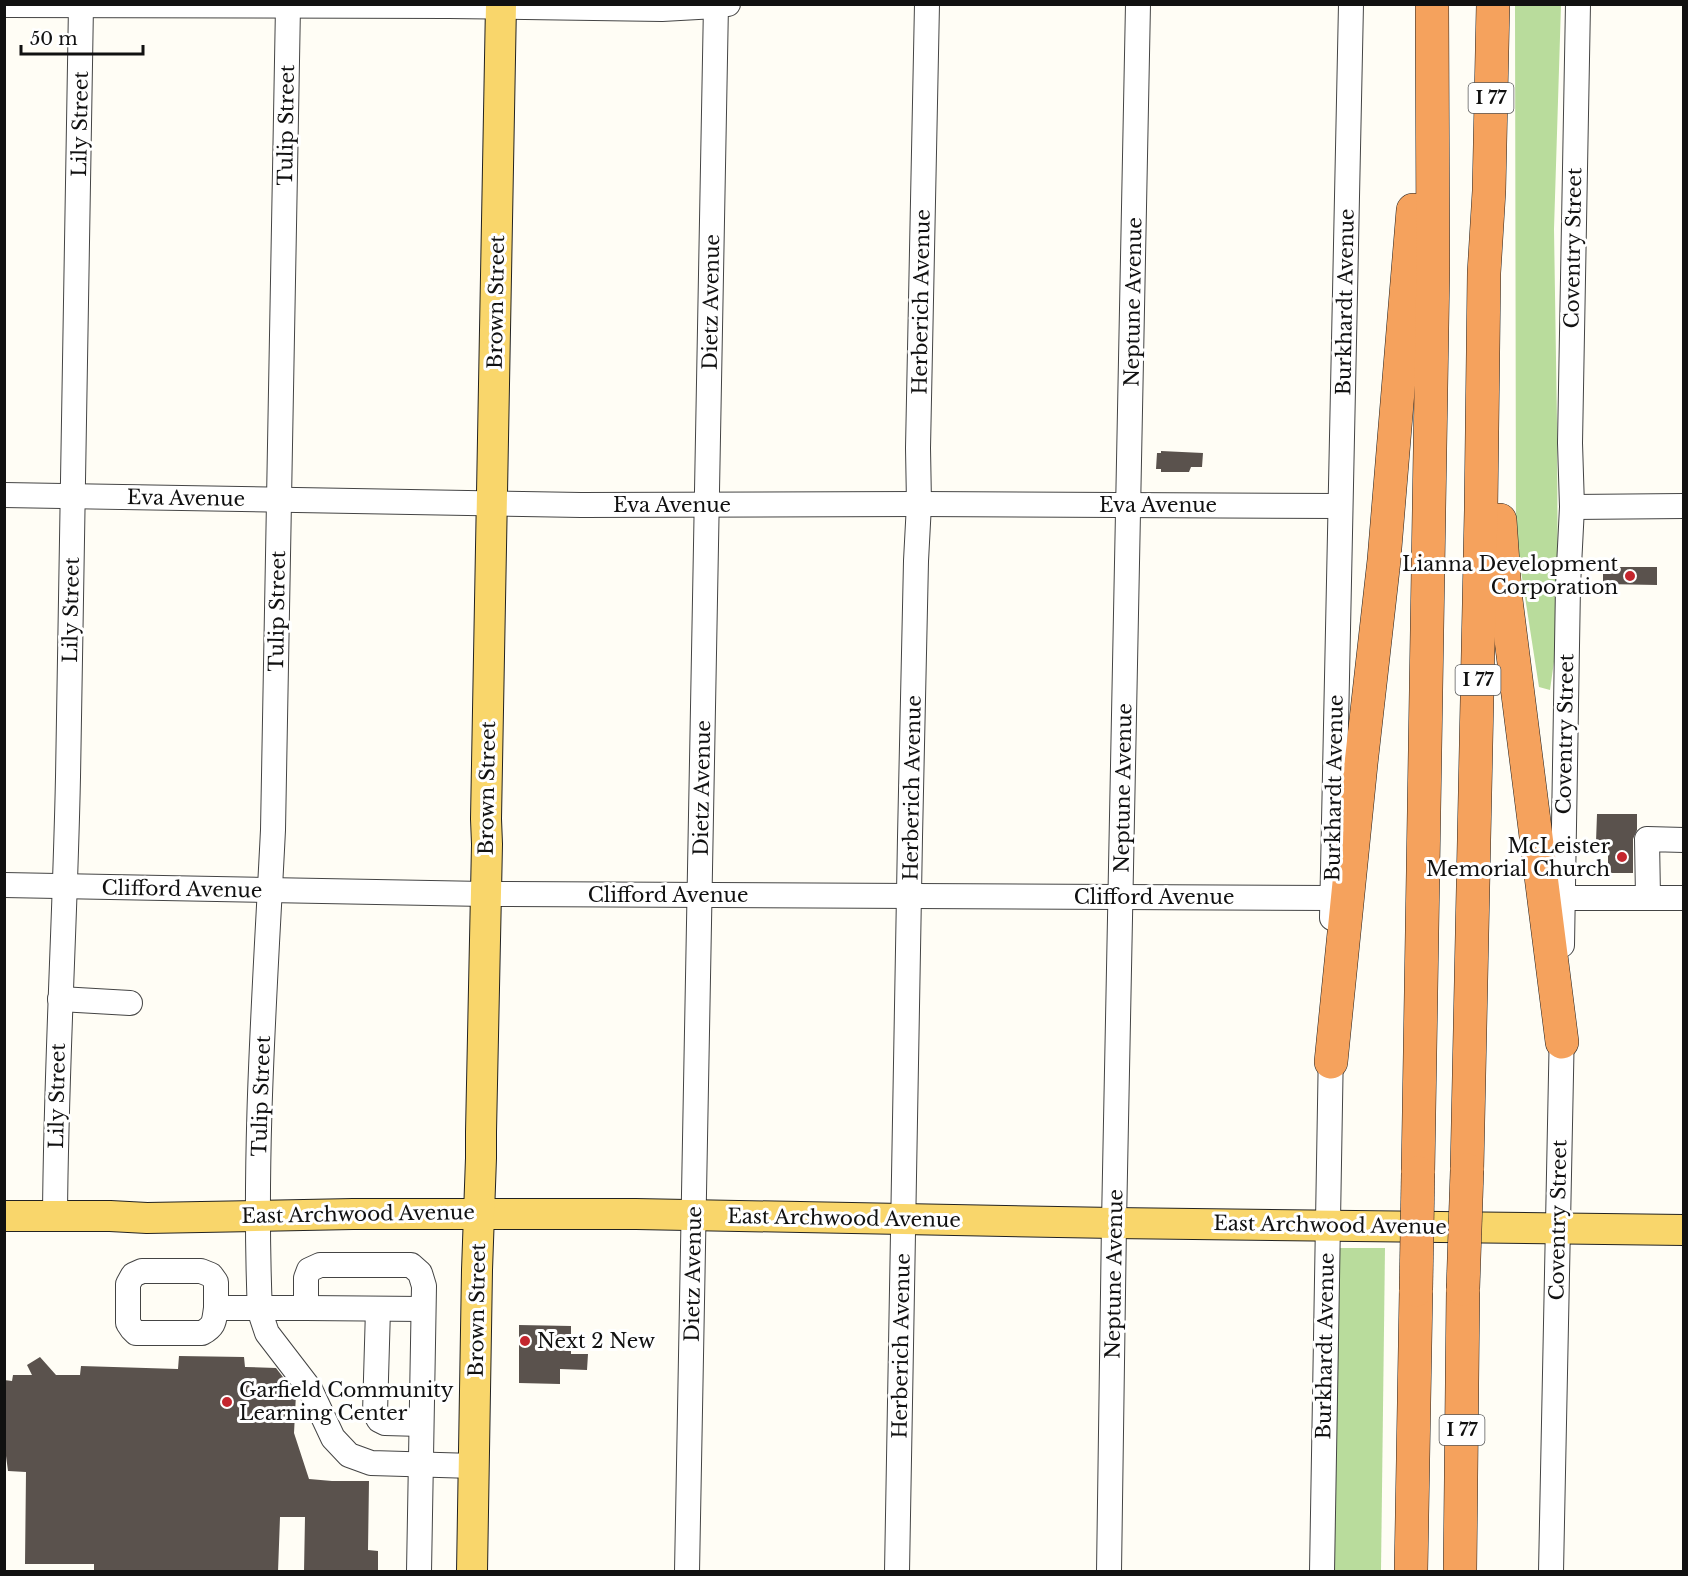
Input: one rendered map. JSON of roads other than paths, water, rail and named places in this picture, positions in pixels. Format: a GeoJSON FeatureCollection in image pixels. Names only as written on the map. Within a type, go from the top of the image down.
{"type":"FeatureCollection","features":[{"type":"Feature","properties":{"kind":"highway"},"geometry":{"type":"LineString","coordinates":[[1331,1062],[1384,560],[1431,4]]}},
{"type":"Feature","properties":{"kind":"highway","name":"I 77"},"geometry":{"type":"LineString","coordinates":[[1411,1572],[1432,268],[1431,4]]}},
{"type":"Feature","properties":{"kind":"highway","name":"I 77"},"geometry":{"type":"LineString","coordinates":[[1460,1572],[1463,1289],[1481,522],[1484,273],[1490,191],[1492,4]]}},
{"type":"Feature","properties":{"kind":"highway"},"geometry":{"type":"LineString","coordinates":[[1490,191],[1498,327],[1498,450],[1505,591],[1562,1042]]}},
{"type":"Feature","properties":{"kind":"main road","name":"Brown Street"},"geometry":{"type":"LineString","coordinates":[[472,1572],[501,6]]}},
{"type":"Feature","properties":{"kind":"main road","name":"East Archwood Avenue"},"geometry":{"type":"LineString","coordinates":[[4,1216],[147,1218],[479,1213],[636,1214],[903,1220],[1683,1230]]}},
{"type":"Feature","properties":{"kind":"street","name":"Herberich Avenue"},"geometry":{"type":"LineString","coordinates":[[897,1572],[927,4]]}},
{"type":"Feature","properties":{"kind":"street","name":"Neptune Avenue"},"geometry":{"type":"LineString","coordinates":[[1109,1572],[1138,4]]}},
{"type":"Feature","properties":{"kind":"street","name":"Burkhardt Avenue"},"geometry":{"type":"LineString","coordinates":[[1322,1572],[1332,898],[1351,4]]}},
{"type":"Feature","properties":{"kind":"street","name":"Coventry Street"},"geometry":{"type":"LineString","coordinates":[[1551,1572],[1562,1042],[1562,898],[1568,586],[1572,507],[1570,443],[1578,4]]}},
{"type":"Feature","properties":{"kind":"street"},"geometry":{"type":"LineString","coordinates":[[4,5],[602,6],[662,9],[720,5]]}},
{"type":"Feature","properties":{"kind":"street","name":"Lily Street"},"geometry":{"type":"LineString","coordinates":[[55,1215],[60,999],[66,886],[81,5]]}},
{"type":"Feature","properties":{"kind":"street","name":"Dietz Avenue"},"geometry":{"type":"LineString","coordinates":[[687,1572],[699,895],[720,5]]}},
{"type":"Feature","properties":{"kind":"street","name":"Tulip Street"},"geometry":{"type":"LineString","coordinates":[[288,6],[273,818],[262,1042],[258,1215],[260,1308],[267,1333],[310,1389],[333,1438],[349,1455],[371,1463],[474,1466]]}},
{"type":"Feature","properties":{"kind":"street","name":"Eva Avenue"},"geometry":{"type":"LineString","coordinates":[[4,495],[708,505],[1340,506]]}},
{"type":"Feature","properties":{"kind":"street"},"geometry":{"type":"LineString","coordinates":[[1572,507],[1683,506]]}},
{"type":"Feature","properties":{"kind":"street"},"geometry":{"type":"LineString","coordinates":[[1648,897],[1647,839],[1683,840]]}},
{"type":"Feature","properties":{"kind":"street","name":"Clifford Avenue"},"geometry":{"type":"LineString","coordinates":[[4,885],[485,894],[1332,898]]}},
{"type":"Feature","properties":{"kind":"street"},"geometry":{"type":"LineString","coordinates":[[1562,898],[1683,898]]}},
{"type":"Feature","properties":{"kind":"street"},"geometry":{"type":"LineString","coordinates":[[60,999],[130,1003]]}},
{"type":"Feature","properties":{"kind":"street"},"geometry":{"type":"LineString","coordinates":[[306,1308],[306,1278],[309,1270],[320,1265],[411,1265],[420,1273],[424,1286],[419,1572]]}},
{"type":"Feature","properties":{"kind":"street"},"geometry":{"type":"LineString","coordinates":[[216,1308],[423,1309]]}},
{"type":"Feature","properties":{"kind":"street"},"geometry":{"type":"LineString","coordinates":[[378,1309],[375,1413],[379,1420],[385,1423],[421,1424]]}},
{"type":"Feature","properties":{"kind":"place","name":"Lianna Development Corporation"},"geometry":{"type":"Point","coordinates":[1630,576]}},
{"type":"Feature","properties":{"kind":"place","name":"McLeister Memorial Church"},"geometry":{"type":"Point","coordinates":[1622,857]}},
{"type":"Feature","properties":{"kind":"place","name":"Next 2 New"},"geometry":{"type":"Point","coordinates":[525,1341]}},
{"type":"Feature","properties":{"kind":"place","name":"Garfield Community Learning Center"},"geometry":{"type":"Point","coordinates":[227,1402]}}]}
